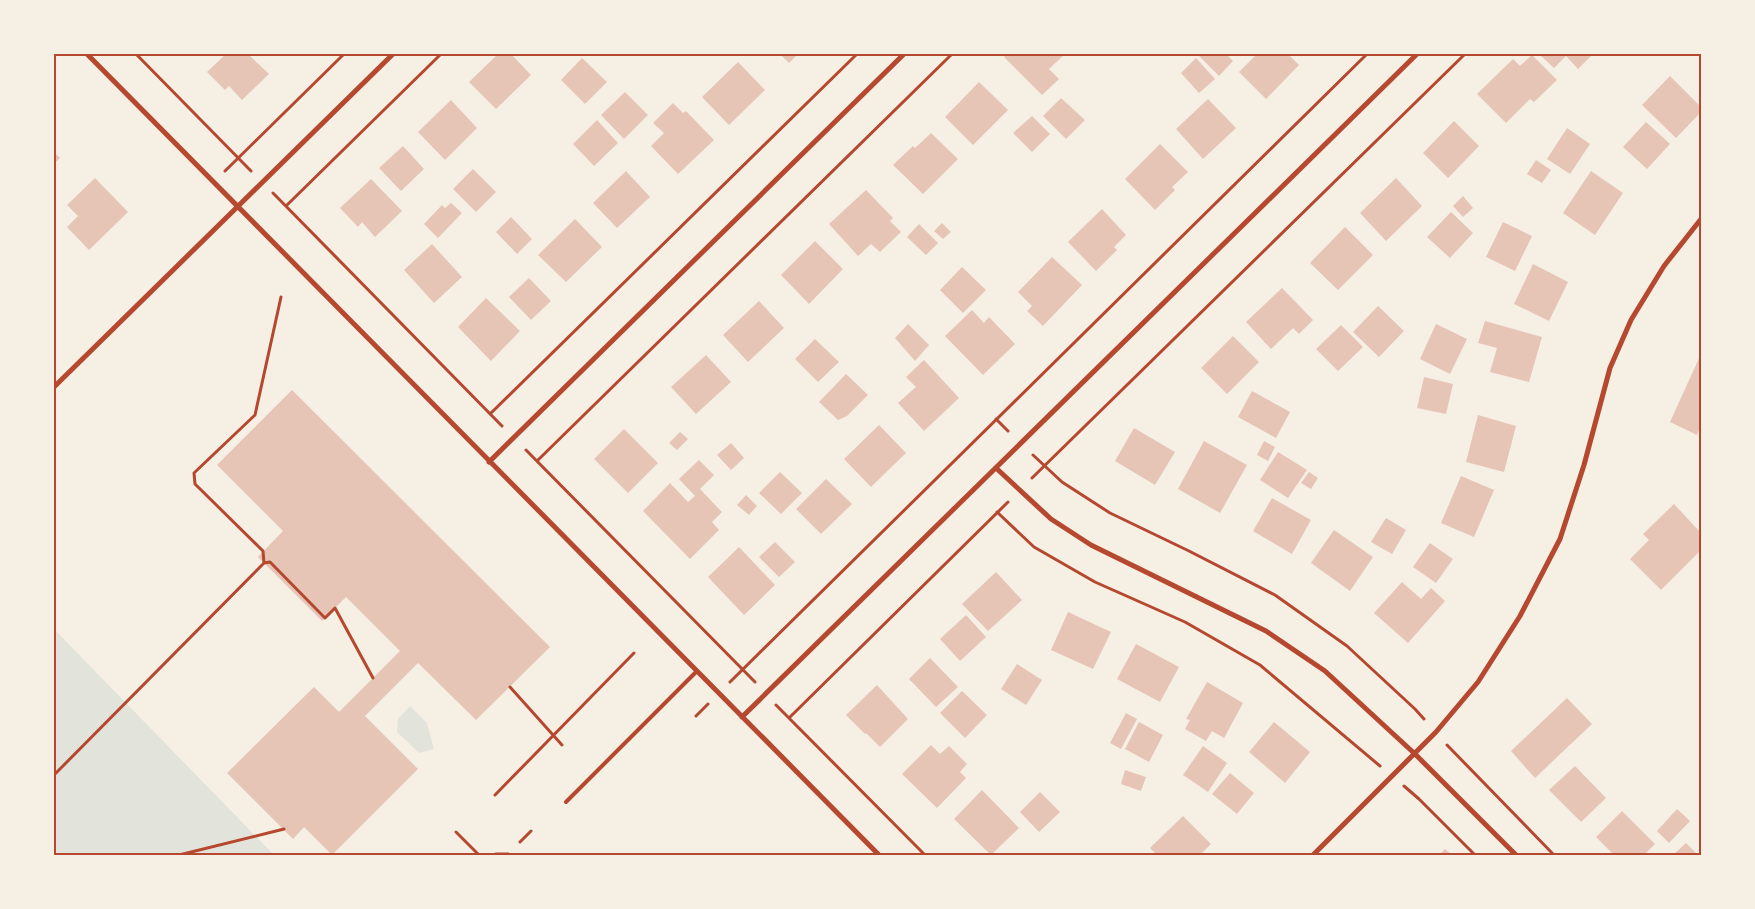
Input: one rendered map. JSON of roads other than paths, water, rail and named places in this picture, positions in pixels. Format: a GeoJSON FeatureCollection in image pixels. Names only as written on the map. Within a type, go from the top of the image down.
{"type":"FeatureCollection","features":[{"type":"Feature","properties":{"kind":"street"},"geometry":{"type":"LineString","coordinates":[[86,54],[879,855]]}},
{"type":"Feature","properties":{"kind":"street"},"geometry":{"type":"LineString","coordinates":[[54,386],[393,54]]}},
{"type":"Feature","properties":{"kind":"street"},"geometry":{"type":"LineString","coordinates":[[490,462],[904,54]]}},
{"type":"Feature","properties":{"kind":"street"},"geometry":{"type":"LineString","coordinates":[[742,717],[1417,54]]}},
{"type":"Feature","properties":{"kind":"street"},"geometry":{"type":"LineString","coordinates":[[1313,855],[1436,732],[1478,682],[1520,616],[1560,539],[1584,465],[1610,368],[1631,320],[1664,266],[1701,219]]}},
{"type":"Feature","properties":{"kind":"street"},"geometry":{"type":"LineString","coordinates":[[996,468],[1051,519],[1091,545],[1266,630],[1325,671],[1415,754],[1516,855]]}},
{"type":"Feature","properties":{"kind":"street"},"geometry":{"type":"LineString","coordinates":[[496,855],[508,855]]}},
{"type":"Feature","properties":{"kind":"lane"},"geometry":{"type":"LineString","coordinates":[[566,802],[697,671]]}}]}
